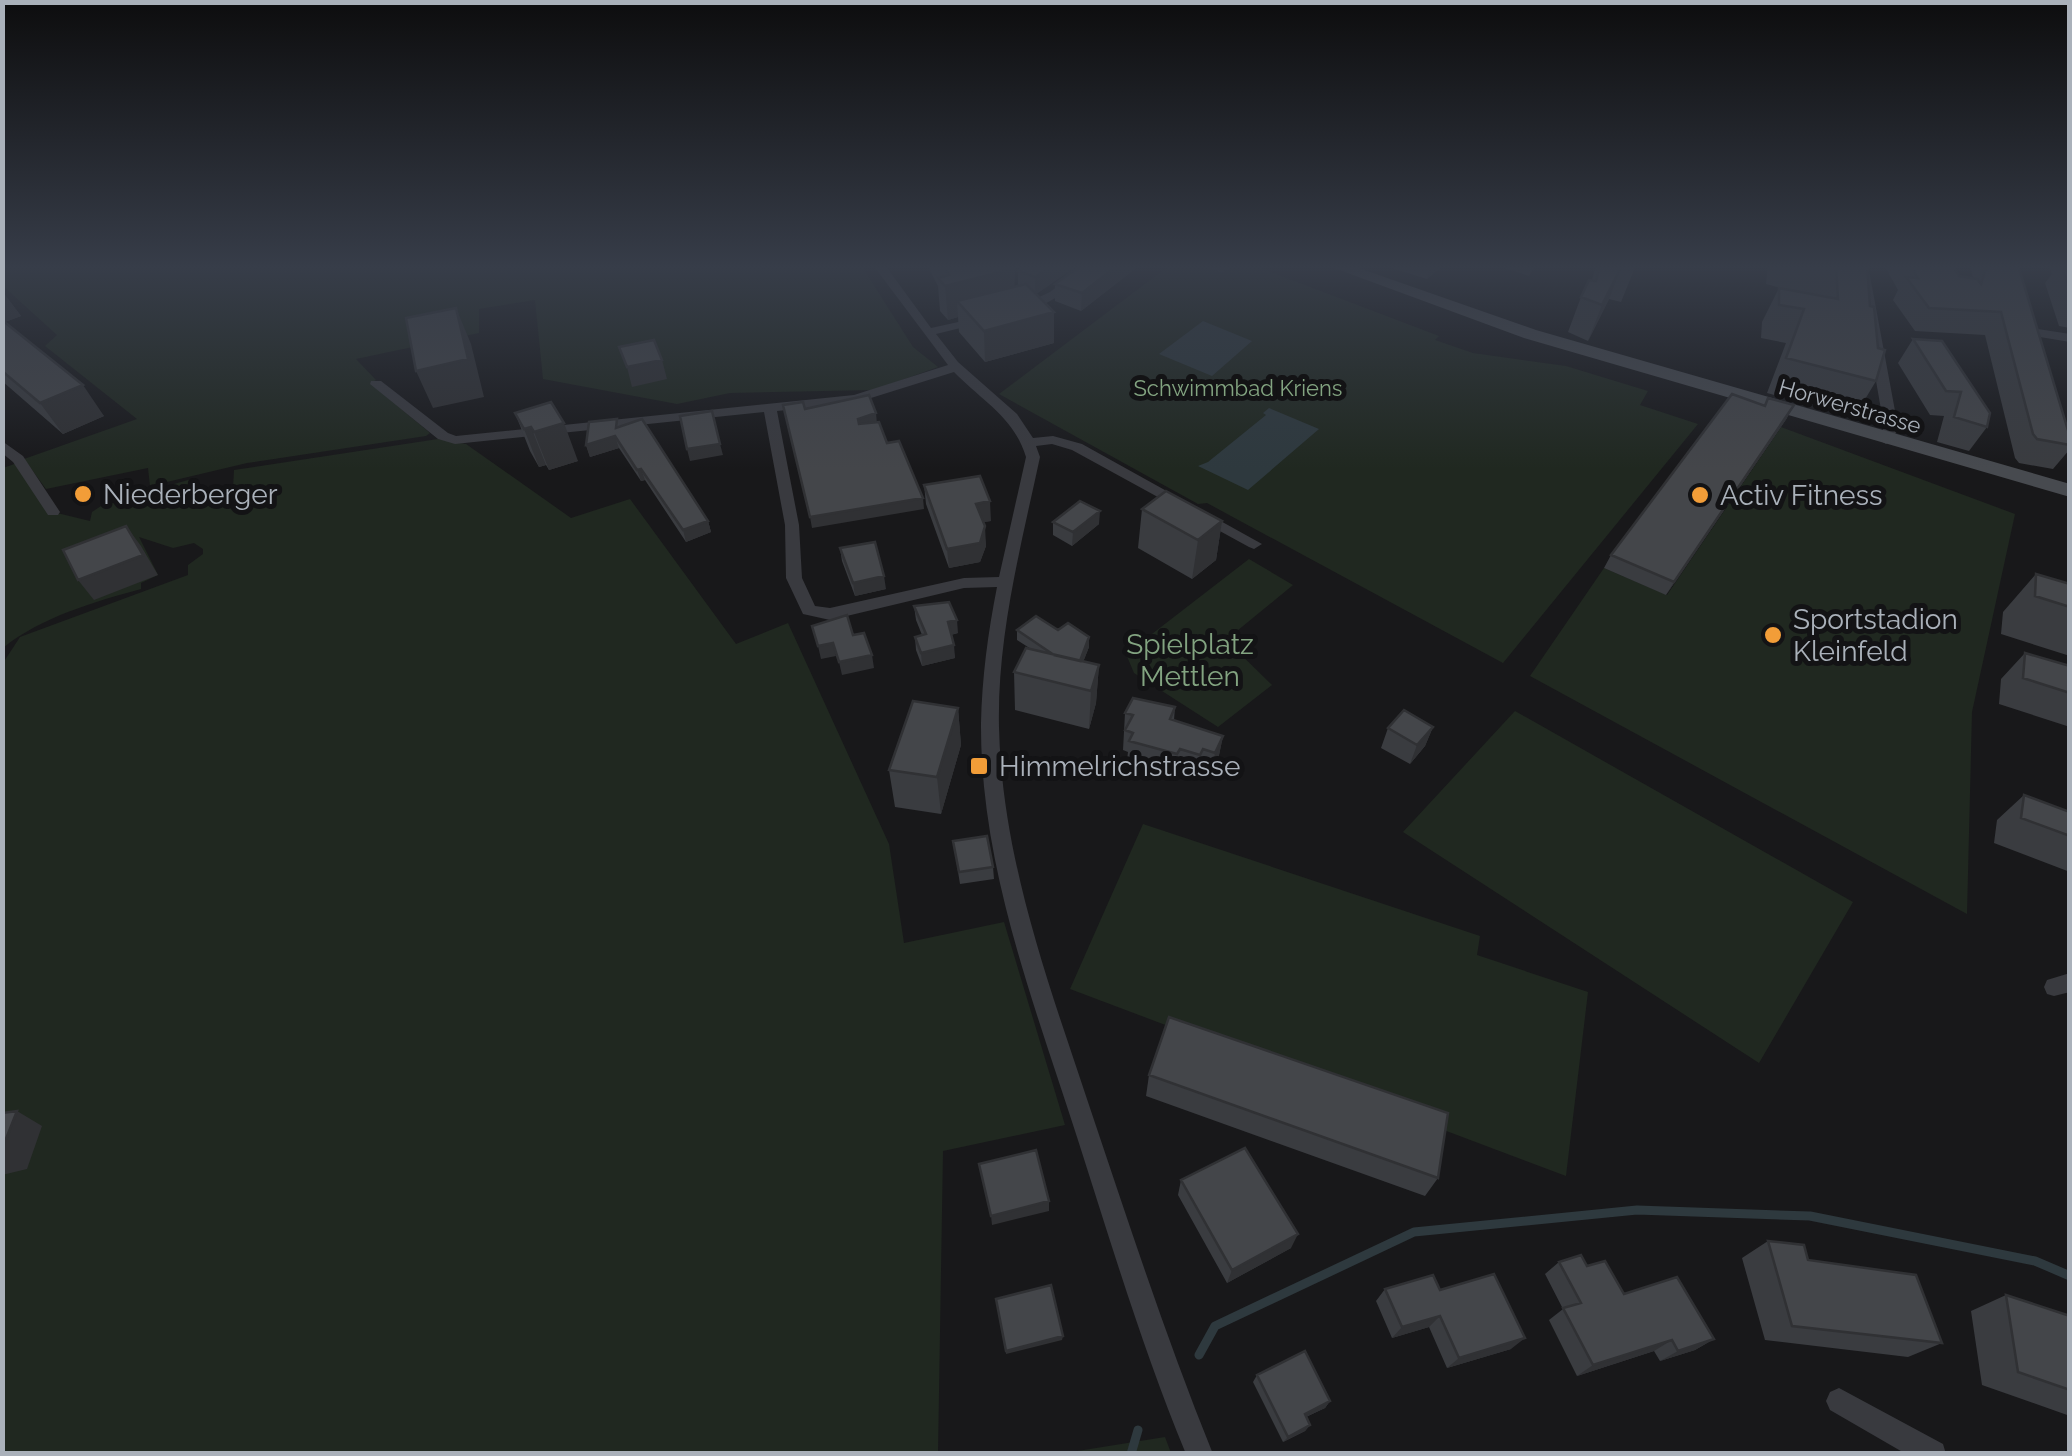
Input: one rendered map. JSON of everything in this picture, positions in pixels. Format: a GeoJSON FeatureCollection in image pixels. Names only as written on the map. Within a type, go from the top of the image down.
{"type":"FeatureCollection","features":[{"type":"Feature","properties":{"kind":"street"},"geometry":{"type":"LineString","coordinates":[[931,333],[956,367],[1016,420],[1030,442],[1033,457],[991,669],[990,730],[996,811],[1018,919],[1156,1338],[1200,1454]]}},
{"type":"Feature","properties":{"kind":"street","name":"Horwerstrasse"},"geometry":{"type":"LineString","coordinates":[[1527,333],[1886,440],[2070,490]]}},
{"type":"Feature","properties":{"kind":"street"},"geometry":{"type":"LineString","coordinates":[[1874,333],[1890,428],[1886,440]]}},
{"type":"Feature","properties":{"kind":"street"},"geometry":{"type":"LineString","coordinates":[[2038,334],[2070,338]]}},
{"type":"Feature","properties":{"kind":"street"},"geometry":{"type":"LineString","coordinates":[[376,384],[443,436],[454,440],[855,399],[956,367]]}},
{"type":"Feature","properties":{"kind":"street"},"geometry":{"type":"LineString","coordinates":[[770,408],[792,525],[794,578],[809,610],[830,614],[964,583],[1006,582]]}},
{"type":"Feature","properties":{"kind":"street"},"geometry":{"type":"LineString","coordinates":[[1030,442],[1053,440],[1077,448],[1254,544]]}},
{"type":"Feature","properties":{"kind":"street"},"geometry":{"type":"LineString","coordinates":[[2,445],[18,459],[53,512]]}},
{"type":"Feature","properties":{"kind":"street"},"geometry":{"type":"LineString","coordinates":[[1838,1401],[1933,1454]]}},
{"type":"Feature","properties":{"kind":"green space"},"geometry":{"type":"Polygon","coordinates":[[[55,333],[479,333],[356,359],[376,380],[370,383],[430,433],[426,436],[247,463],[150,486],[148,468],[46,489],[24,459],[137,419],[45,346],[57,335],[55,333]]]}},
{"type":"Feature","properties":{"kind":"green space"},"geometry":{"type":"Polygon","coordinates":[[[538,333],[904,333],[913,347],[938,367],[874,390],[730,393],[677,404],[543,379],[538,333]]]}},
{"type":"Feature","properties":{"kind":"green space","name":"Schwimmbad Kriens"},"geometry":{"type":"Polygon","coordinates":[[[1080,333],[1431,333],[1439,336],[1435,340],[1473,353],[1566,366],[1648,391],[1640,405],[1698,424],[1503,663],[1207,503],[1198,504],[999,394],[1080,333]]]}},
{"type":"Feature","properties":{"kind":"green space","name":"Sportstadion Kleinfeld"},"geometry":{"type":"Polygon","coordinates":[[[1781,427],[2015,514],[1972,712],[1967,914],[1530,676],[1604,568],[1667,595],[1781,427]]]}},
{"type":"Feature","properties":{"kind":"green space"},"geometry":{"type":"Polygon","coordinates":[[[438,439],[466,444],[571,518],[630,499],[736,644],[788,623],[889,844],[904,943],[1004,922],[1065,1125],[943,1151],[938,1453],[3,1453],[3,663],[20,637],[188,575],[188,565],[203,554],[203,549],[194,543],[173,548],[139,537],[158,575],[141,583],[141,589],[51,619],[18,637],[3,648],[3,468],[20,462],[53,512],[90,521],[92,512],[104,504],[195,478],[197,497],[233,489],[234,470],[438,439]]]}},
{"type":"Feature","properties":{"kind":"green space","name":"Spielplatz Mettlen"},"geometry":{"type":"Polygon","coordinates":[[[1249,559],[1293,585],[1226,640],[1272,685],[1218,727],[1134,673],[1126,654],[1249,559]]]}},
{"type":"Feature","properties":{"kind":"green space"},"geometry":{"type":"Polygon","coordinates":[[[1515,711],[1853,902],[1759,1063],[1403,832],[1515,711]]]}},
{"type":"Feature","properties":{"kind":"green space"},"geometry":{"type":"Polygon","coordinates":[[[1143,824],[1480,936],[1477,955],[1588,992],[1566,1176],[1070,989],[1143,824]]]}},
{"type":"Feature","properties":{"kind":"green space"},"geometry":{"type":"Polygon","coordinates":[[[1165,1437],[1171,1453],[1065,1453],[1165,1437]]]}},
{"type":"Feature","properties":{"kind":"shaded area"},"geometry":{"type":"Polygon","coordinates":[[[1187,333],[1232,333],[1252,341],[1212,376],[1159,354],[1187,333]]]}},
{"type":"Feature","properties":{"kind":"shaded area"},"geometry":{"type":"Polygon","coordinates":[[[1269,408],[1319,429],[1248,490],[1198,466],[1266,415],[1263,413],[1269,408]]]}},
{"type":"Feature","properties":{"kind":"building"},"geometry":{"type":"Polygon","coordinates":[[[2,333],[18,333],[83,385],[40,403],[2,371],[2,333]]]}},
{"type":"Feature","properties":{"kind":"building"},"geometry":{"type":"Polygon","coordinates":[[[409,333],[462,333],[468,359],[416,371],[409,333]]]}},
{"type":"Feature","properties":{"kind":"building"},"geometry":{"type":"Polygon","coordinates":[[[1795,333],[1877,333],[1878,348],[1885,350],[1876,381],[1786,358],[1795,333]]]}},
{"type":"Feature","properties":{"kind":"building"},"geometry":{"type":"Polygon","coordinates":[[[2006,333],[2039,333],[2070,445],[2037,439],[2006,333]]]}},
{"type":"Feature","properties":{"kind":"building"},"geometry":{"type":"Polygon","coordinates":[[[1913,339],[1942,341],[1990,413],[1987,427],[1954,417],[1961,392],[1946,391],[1913,339]]]}},
{"type":"Feature","properties":{"kind":"building"},"geometry":{"type":"Polygon","coordinates":[[[654,340],[662,360],[627,367],[619,347],[654,340]]]}},
{"type":"Feature","properties":{"kind":"building"},"geometry":{"type":"Polygon","coordinates":[[[1732,394],[1765,406],[1768,398],[1794,405],[1674,582],[1611,555],[1732,394]]]}},
{"type":"Feature","properties":{"kind":"building"},"geometry":{"type":"Polygon","coordinates":[[[869,395],[876,413],[858,419],[859,424],[879,422],[887,443],[899,441],[923,498],[810,517],[783,405],[803,402],[805,409],[869,395]]]}},
{"type":"Feature","properties":{"kind":"building"},"geometry":{"type":"Polygon","coordinates":[[[551,402],[564,423],[534,432],[531,427],[524,429],[515,413],[551,402]]]}},
{"type":"Feature","properties":{"kind":"building"},"geometry":{"type":"Polygon","coordinates":[[[712,411],[720,444],[687,449],[680,416],[712,411]]]}},
{"type":"Feature","properties":{"kind":"building"},"geometry":{"type":"Polygon","coordinates":[[[617,419],[616,428],[642,419],[708,521],[683,530],[615,436],[586,445],[589,422],[617,419]]]}},
{"type":"Feature","properties":{"kind":"building"},"geometry":{"type":"Polygon","coordinates":[[[980,476],[990,501],[976,504],[985,526],[980,543],[947,549],[924,485],[980,476]]]}},
{"type":"Feature","properties":{"kind":"building"},"geometry":{"type":"Polygon","coordinates":[[[1166,491],[1222,521],[1198,540],[1142,509],[1166,491]]]}},
{"type":"Feature","properties":{"kind":"building"},"geometry":{"type":"Polygon","coordinates":[[[1080,501],[1100,511],[1073,532],[1053,522],[1080,501]]]}},
{"type":"Feature","properties":{"kind":"building"},"geometry":{"type":"Polygon","coordinates":[[[126,526],[143,555],[78,580],[63,550],[126,526]]]}},
{"type":"Feature","properties":{"kind":"building"},"geometry":{"type":"Polygon","coordinates":[[[875,542],[884,576],[853,583],[840,548],[875,542]]]}},
{"type":"Feature","properties":{"kind":"building"},"geometry":{"type":"Polygon","coordinates":[[[2036,574],[2070,584],[2070,607],[2035,596],[2036,574]]]}},
{"type":"Feature","properties":{"kind":"building"},"geometry":{"type":"Polygon","coordinates":[[[949,602],[957,620],[948,622],[954,645],[921,653],[915,637],[926,634],[914,606],[949,602]]]}},
{"type":"Feature","properties":{"kind":"building"},"geometry":{"type":"Polygon","coordinates":[[[847,615],[853,635],[864,633],[872,655],[839,662],[833,643],[818,646],[812,626],[847,615]]]}},
{"type":"Feature","properties":{"kind":"building"},"geometry":{"type":"Polygon","coordinates":[[[1036,616],[1058,630],[1068,623],[1089,637],[1080,661],[1054,655],[1017,630],[1036,616]]]}},
{"type":"Feature","properties":{"kind":"building"},"geometry":{"type":"Polygon","coordinates":[[[1026,648],[1099,665],[1091,691],[1014,672],[1026,648]]]}},
{"type":"Feature","properties":{"kind":"building"},"geometry":{"type":"Polygon","coordinates":[[[2025,653],[2070,666],[2070,693],[2023,678],[2025,653]]]}},
{"type":"Feature","properties":{"kind":"building"},"geometry":{"type":"Polygon","coordinates":[[[1133,698],[1175,707],[1170,719],[1223,736],[1215,753],[1203,749],[1200,755],[1180,749],[1177,754],[1129,741],[1133,733],[1125,730],[1133,715],[1125,713],[1133,698]]]}},
{"type":"Feature","properties":{"kind":"building"},"geometry":{"type":"Polygon","coordinates":[[[913,701],[958,708],[937,777],[889,770],[913,701]]]}},
{"type":"Feature","properties":{"kind":"building"},"geometry":{"type":"Polygon","coordinates":[[[1404,710],[1433,727],[1417,745],[1388,728],[1404,710]]]}},
{"type":"Feature","properties":{"kind":"building"},"geometry":{"type":"Polygon","coordinates":[[[2024,795],[2070,812],[2070,836],[2021,818],[2024,795]]]}},
{"type":"Feature","properties":{"kind":"building"},"geometry":{"type":"Polygon","coordinates":[[[987,836],[993,867],[959,872],[953,841],[987,836]]]}},
{"type":"Feature","properties":{"kind":"building"},"geometry":{"type":"Polygon","coordinates":[[[1169,1017],[1448,1113],[1438,1178],[1149,1075],[1169,1017]]]}},
{"type":"Feature","properties":{"kind":"building"},"geometry":{"type":"Polygon","coordinates":[[[17,1111],[2,1149],[2,1113],[17,1111]]]}},
{"type":"Feature","properties":{"kind":"building"},"geometry":{"type":"Polygon","coordinates":[[[1245,1148],[1298,1234],[1232,1270],[1181,1180],[1245,1148]]]}},
{"type":"Feature","properties":{"kind":"building"},"geometry":{"type":"Polygon","coordinates":[[[1036,1150],[1049,1201],[991,1216],[979,1164],[1036,1150]]]}},
{"type":"Feature","properties":{"kind":"building"},"geometry":{"type":"Polygon","coordinates":[[[1768,1241],[1804,1245],[1808,1260],[1916,1275],[1942,1343],[1792,1326],[1768,1241]]]}},
{"type":"Feature","properties":{"kind":"building"},"geometry":{"type":"Polygon","coordinates":[[[1581,1255],[1587,1266],[1605,1261],[1624,1294],[1677,1277],[1714,1339],[1678,1351],[1672,1340],[1593,1365],[1563,1308],[1581,1303],[1559,1262],[1581,1255]]]}},
{"type":"Feature","properties":{"kind":"building"},"geometry":{"type":"Polygon","coordinates":[[[1494,1274],[1525,1338],[1459,1358],[1440,1316],[1402,1327],[1385,1289],[1433,1275],[1440,1290],[1494,1274]]]}},
{"type":"Feature","properties":{"kind":"building"},"geometry":{"type":"Polygon","coordinates":[[[1051,1285],[1063,1336],[1006,1351],[996,1299],[1051,1285]]]}},
{"type":"Feature","properties":{"kind":"building"},"geometry":{"type":"Polygon","coordinates":[[[2006,1295],[2070,1316],[2070,1390],[2018,1372],[2006,1295]]]}},
{"type":"Feature","properties":{"kind":"building"},"geometry":{"type":"Polygon","coordinates":[[[1305,1351],[1330,1401],[1305,1414],[1310,1425],[1288,1437],[1257,1375],[1305,1351]]]}},
{"type":"Feature","properties":{"kind":"waterway"},"geometry":{"type":"LineString","coordinates":[[1199,1355],[1215,1326],[1414,1232],[1637,1210],[1810,1216],[2035,1261],[2070,1276]]}},
{"type":"Feature","properties":{"kind":"waterway"},"geometry":{"type":"LineString","coordinates":[[1131,1454],[1138,1430]]}},
{"type":"Feature","properties":{"kind":"place","name":"Niederberger"},"geometry":{"type":"Point","coordinates":[83,494]}},
{"type":"Feature","properties":{"kind":"place","name":"Activ Fitness"},"geometry":{"type":"Point","coordinates":[1700,495]}},
{"type":"Feature","properties":{"kind":"place","name":"Sportstadion Kleinfeld"},"geometry":{"type":"Point","coordinates":[1773,635]}},
{"type":"Feature","properties":{"kind":"place","name":"Himmelrichstrasse"},"geometry":{"type":"Point","coordinates":[979,766]}}]}
